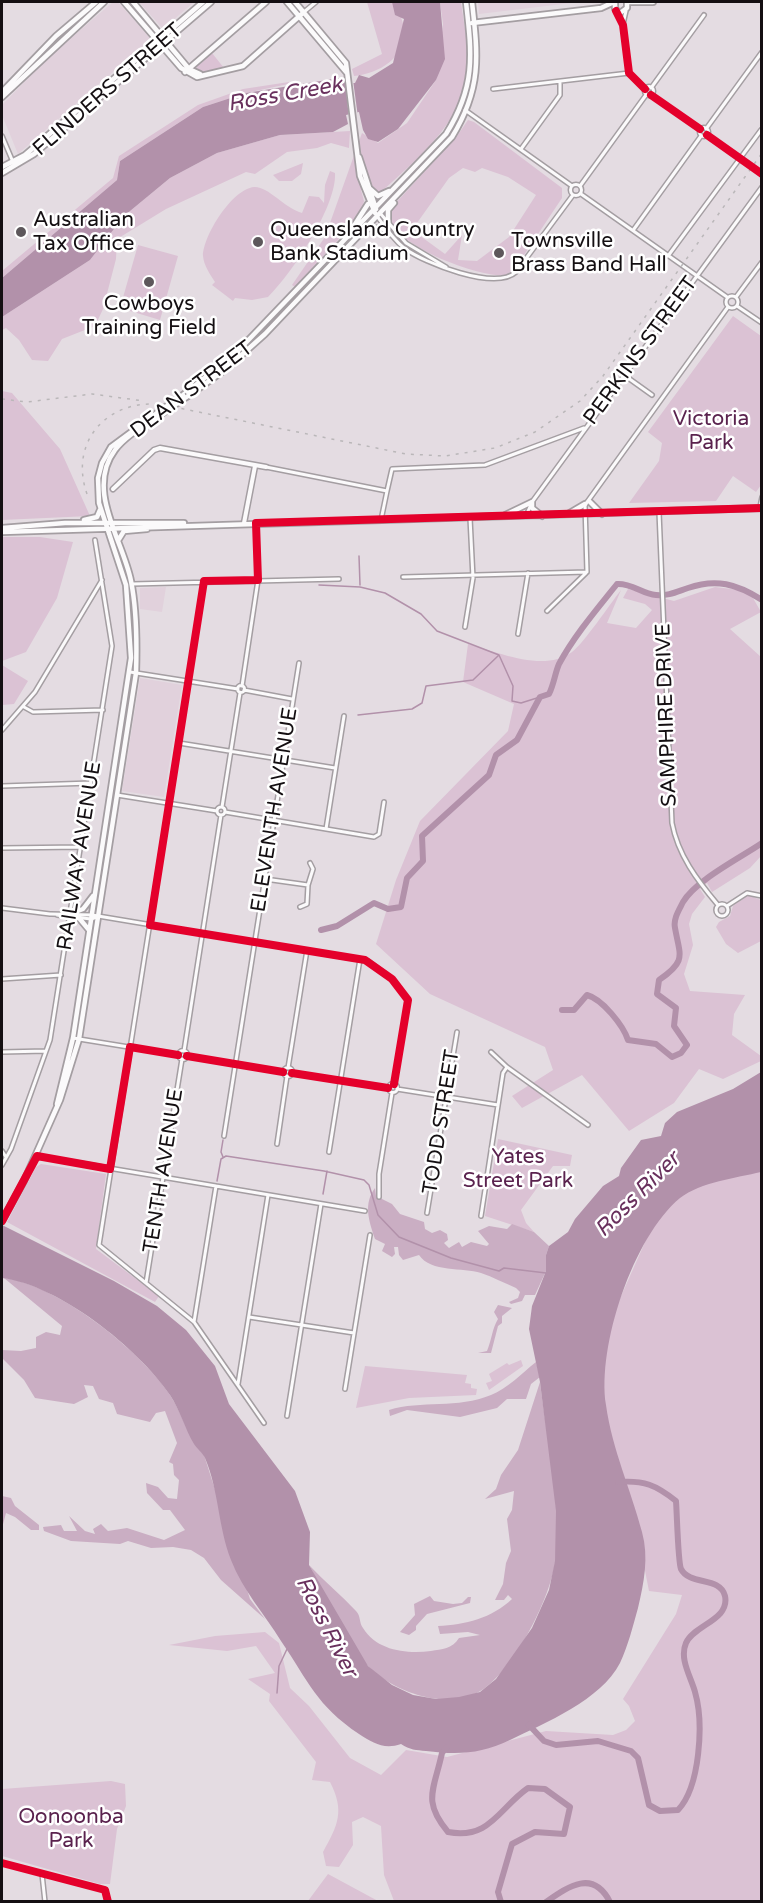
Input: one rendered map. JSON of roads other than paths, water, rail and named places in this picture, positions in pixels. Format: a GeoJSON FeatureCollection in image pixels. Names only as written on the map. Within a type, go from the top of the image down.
{"type":"FeatureCollection","features":[{"type":"Feature","properties":{"kind":"main road"},"geometry":{"type":"LineString","coordinates":[[2,92],[56,36],[96,2]]}},
{"type":"Feature","properties":{"kind":"main road"},"geometry":{"type":"LineString","coordinates":[[2,97],[104,2]]}},
{"type":"Feature","properties":{"kind":"main road"},"geometry":{"type":"LineString","coordinates":[[124,2],[162,40]]}},
{"type":"Feature","properties":{"kind":"main road"},"geometry":{"type":"LineString","coordinates":[[133,2],[193,76],[243,66],[304,12]]}},
{"type":"Feature","properties":{"kind":"main road","name":"FLINDERS STREET"},"geometry":{"type":"LineString","coordinates":[[2,173],[34,154],[203,2]]}},
{"type":"Feature","properties":{"kind":"main road","name":"FLINDERS STREET"},"geometry":{"type":"LineString","coordinates":[[2,167],[13,162],[211,2]]}},
{"type":"Feature","properties":{"kind":"main road"},"geometry":{"type":"LineString","coordinates":[[187,70],[266,2]]}},
{"type":"Feature","properties":{"kind":"main road"},"geometry":{"type":"LineString","coordinates":[[286,2],[341,60]]}},
{"type":"Feature","properties":{"kind":"main road"},"geometry":{"type":"LineString","coordinates":[[295,2],[341,60],[348,76],[360,176],[368,202],[376,212]]}},
{"type":"Feature","properties":{"kind":"main road","name":"DEAN STREET"},"geometry":{"type":"LineString","coordinates":[[186,396],[270,324],[359,235],[404,179],[446,134],[461,108],[472,64],[466,2]]}},
{"type":"Feature","properties":{"kind":"main road","name":"DEAN STREET"},"geometry":{"type":"LineString","coordinates":[[107,525],[100,506],[99,472],[111,447],[226,369],[267,332],[275,314],[344,242],[404,188],[452,137],[467,111],[478,70],[472,2]]}},
{"type":"Feature","properties":{"kind":"main road"},"geometry":{"type":"LineString","coordinates":[[468,24],[601,8],[614,2],[616,11]]}},
{"type":"Feature","properties":{"kind":"main road"},"geometry":{"type":"LineString","coordinates":[[626,10],[628,2],[653,2]]}},
{"type":"Feature","properties":{"kind":"main road"},"geometry":{"type":"LineString","coordinates":[[601,8],[626,10],[641,3]]}},
{"type":"Feature","properties":{"kind":"main road"},"geometry":{"type":"LineString","coordinates":[[13,162],[18,163],[34,154]]}},
{"type":"Feature","properties":{"kind":"main road"},"geometry":{"type":"LineString","coordinates":[[358,155],[376,212]]}},
{"type":"Feature","properties":{"kind":"main road"},"geometry":{"type":"LineString","coordinates":[[366,180],[371,191],[379,196],[404,179]]}},
{"type":"Feature","properties":{"kind":"main road"},"geometry":{"type":"LineString","coordinates":[[388,225],[388,210],[404,188]]}},
{"type":"Feature","properties":{"kind":"main road"},"geometry":{"type":"LineString","coordinates":[[344,242],[367,209],[368,202]]}},
{"type":"Feature","properties":{"kind":"main road","name":"DEAN STREET"},"geometry":{"type":"LineString","coordinates":[[113,525],[104,490],[105,470],[110,459],[127,439],[163,411]]}},
{"type":"Feature","properties":{"kind":"main road"},"geometry":{"type":"LineString","coordinates":[[566,515],[589,501],[602,514]]}},
{"type":"Feature","properties":{"kind":"main road"},"geometry":{"type":"LineString","coordinates":[[501,516],[532,502],[532,508],[542,516]]}},
{"type":"Feature","properties":{"kind":"main road"},"geometry":{"type":"LineString","coordinates":[[2,530],[95,518],[100,514],[100,506]]}},
{"type":"Feature","properties":{"kind":"main road"},"geometry":{"type":"LineString","coordinates":[[61,524],[200,524],[526,517],[761,508]]}},
{"type":"Feature","properties":{"kind":"main road"},"geometry":{"type":"LineString","coordinates":[[113,525],[200,524]]}},
{"type":"Feature","properties":{"kind":"main road"},"geometry":{"type":"LineString","coordinates":[[2,530],[107,525]]}},
{"type":"Feature","properties":{"kind":"main road","name":"RAILWAY AVENUE"},"geometry":{"type":"LineString","coordinates":[[76,1038],[89,930],[133,673],[126,585],[107,525]]}},
{"type":"Feature","properties":{"kind":"main road","name":"RAILWAY AVENUE"},"geometry":{"type":"LineString","coordinates":[[2,1219],[37,1156],[57,1104],[76,1038],[93,917],[117,795],[133,673],[136,627],[132,584],[113,525]]}},
{"type":"Feature","properties":{"kind":"main road"},"geometry":{"type":"LineString","coordinates":[[119,539],[124,531],[159,526]]}},
{"type":"Feature","properties":{"kind":"main road"},"geometry":{"type":"LineString","coordinates":[[70,916],[83,909],[95,893]]}},
{"type":"Feature","properties":{"kind":"main road"},"geometry":{"type":"LineString","coordinates":[[79,918],[89,930]]}},
{"type":"Feature","properties":{"kind":"street"},"geometry":{"type":"LineString","coordinates":[[304,12],[316,2]]}},
{"type":"Feature","properties":{"kind":"street"},"geometry":{"type":"LineString","coordinates":[[622,25],[626,10]]}},
{"type":"Feature","properties":{"kind":"street"},"geometry":{"type":"LineString","coordinates":[[616,11],[622,25],[629,73],[649,95],[700,129],[706,129]]}},
{"type":"Feature","properties":{"kind":"street"},"geometry":{"type":"LineString","coordinates":[[581,194],[580,186],[649,95],[651,88],[704,15]]}},
{"type":"Feature","properties":{"kind":"street"},"geometry":{"type":"LineString","coordinates":[[707,135],[706,129],[762,52]]}},
{"type":"Feature","properties":{"kind":"street"},"geometry":{"type":"LineString","coordinates":[[494,89],[629,73]]}},
{"type":"Feature","properties":{"kind":"street"},"geometry":{"type":"LineString","coordinates":[[521,149],[560,95],[560,82]]}},
{"type":"Feature","properties":{"kind":"street"},"geometry":{"type":"LineString","coordinates":[[645,88],[651,88]]}},
{"type":"Feature","properties":{"kind":"street"},"geometry":{"type":"LineString","coordinates":[[461,108],[572,186],[580,186]]}},
{"type":"Feature","properties":{"kind":"street"},"geometry":{"type":"LineString","coordinates":[[633,230],[701,136],[700,129]]}},
{"type":"Feature","properties":{"kind":"street","name":"PERKINS STREET"},"geometry":{"type":"LineString","coordinates":[[668,256],[761,130]]}},
{"type":"Feature","properties":{"kind":"street"},"geometry":{"type":"LineString","coordinates":[[701,136],[707,135],[762,174]]}},
{"type":"Feature","properties":{"kind":"street"},"geometry":{"type":"LineString","coordinates":[[2,136],[13,162]]}},
{"type":"Feature","properties":{"kind":"street"},"geometry":{"type":"LineString","coordinates":[[359,235],[376,227],[417,254],[450,268],[490,279],[508,278],[516,272],[573,195],[572,186]]}},
{"type":"Feature","properties":{"kind":"street","name":"PERKINS STREET"},"geometry":{"type":"LineString","coordinates":[[526,517],[526,511],[532,502],[762,187]]}},
{"type":"Feature","properties":{"kind":"street"},"geometry":{"type":"LineString","coordinates":[[573,195],[581,194],[727,297],[736,297]]}},
{"type":"Feature","properties":{"kind":"street"},"geometry":{"type":"LineString","coordinates":[[376,212],[417,254]]}},
{"type":"Feature","properties":{"kind":"street"},"geometry":{"type":"LineString","coordinates":[[376,212],[393,238]]}},
{"type":"Feature","properties":{"kind":"street"},"geometry":{"type":"LineString","coordinates":[[737,306],[736,297],[762,262]]}},
{"type":"Feature","properties":{"kind":"street"},"geometry":{"type":"LineString","coordinates":[[547,611],[587,572],[585,514],[589,501],[728,307],[727,297]]}},
{"type":"Feature","properties":{"kind":"street"},"geometry":{"type":"LineString","coordinates":[[728,307],[737,306],[762,324]]}},
{"type":"Feature","properties":{"kind":"street"},"geometry":{"type":"LineString","coordinates":[[624,375],[652,395]]}},
{"type":"Feature","properties":{"kind":"street"},"geometry":{"type":"LineString","coordinates":[[381,520],[392,469],[485,465],[586,427]]}},
{"type":"Feature","properties":{"kind":"street"},"geometry":{"type":"LineString","coordinates":[[113,489],[154,450],[160,448],[255,466],[266,466],[387,491]]}},
{"type":"Feature","properties":{"kind":"street"},"geometry":{"type":"LineString","coordinates":[[244,523],[255,466]]}},
{"type":"Feature","properties":{"kind":"street"},"geometry":{"type":"LineString","coordinates":[[761,508],[762,497]]}},
{"type":"Feature","properties":{"kind":"street","name":"SAMPHIRE DRIVE"},"geometry":{"type":"LineString","coordinates":[[659,512],[672,823],[681,853],[698,880],[718,905]]}},
{"type":"Feature","properties":{"kind":"street"},"geometry":{"type":"LineString","coordinates":[[465,627],[472,574],[470,517]]}},
{"type":"Feature","properties":{"kind":"street"},"geometry":{"type":"LineString","coordinates":[[225,812],[222,807],[258,580],[256,523]]}},
{"type":"Feature","properties":{"kind":"street","name":"RAILWAY AVENUE"},"geometry":{"type":"LineString","coordinates":[[2,1165],[46,1051],[61,975],[103,710],[112,646],[95,540]]}},
{"type":"Feature","properties":{"kind":"street"},"geometry":{"type":"LineString","coordinates":[[403,577],[587,572]]}},
{"type":"Feature","properties":{"kind":"street"},"geometry":{"type":"LineString","coordinates":[[518,634],[528,573]]}},
{"type":"Feature","properties":{"kind":"street"},"geometry":{"type":"LineString","coordinates":[[3,727],[24,707],[102,579]]}},
{"type":"Feature","properties":{"kind":"street"},"geometry":{"type":"LineString","coordinates":[[132,584],[339,579]]}},
{"type":"Feature","properties":{"kind":"street"},"geometry":{"type":"LineString","coordinates":[[204,581],[99,1245],[194,1322],[264,1423]]}},
{"type":"Feature","properties":{"kind":"street","name":"ELEVENTH AVENUE"},"geometry":{"type":"LineString","coordinates":[[224,1136],[298,663]]}},
{"type":"Feature","properties":{"kind":"street"},"geometry":{"type":"LineString","coordinates":[[133,673],[292,699]]}},
{"type":"Feature","properties":{"kind":"street"},"geometry":{"type":"LineString","coordinates":[[24,707],[33,712],[103,710]]}},
{"type":"Feature","properties":{"kind":"street"},"geometry":{"type":"LineString","coordinates":[[326,829],[344,716]]}},
{"type":"Feature","properties":{"kind":"street"},"geometry":{"type":"LineString","coordinates":[[179,743],[335,768]]}},
{"type":"Feature","properties":{"kind":"street"},"geometry":{"type":"LineString","coordinates":[[2,786],[91,783]]}},
{"type":"Feature","properties":{"kind":"street"},"geometry":{"type":"LineString","coordinates":[[117,795],[217,811],[221,815]]}},
{"type":"Feature","properties":{"kind":"street"},"geometry":{"type":"LineString","coordinates":[[187,1056],[184,1051],[221,815],[225,812],[374,837],[379,834],[384,802]]}},
{"type":"Feature","properties":{"kind":"street"},"geometry":{"type":"LineString","coordinates":[[217,811],[222,807]]}},
{"type":"Feature","properties":{"kind":"street"},"geometry":{"type":"LineString","coordinates":[[2,848],[81,847]]}},
{"type":"Feature","properties":{"kind":"street"},"geometry":{"type":"LineString","coordinates":[[310,863],[313,869]]}},
{"type":"Feature","properties":{"kind":"street"},"geometry":{"type":"LineString","coordinates":[[311,911],[307,904],[308,885],[313,869],[319,865]]}},
{"type":"Feature","properties":{"kind":"street"},"geometry":{"type":"LineString","coordinates":[[265,879],[308,885]]}},
{"type":"Feature","properties":{"kind":"street"},"geometry":{"type":"LineString","coordinates":[[727,906],[728,913],[720,916],[716,913],[718,905],[727,906],[747,893],[762,896]]}},
{"type":"Feature","properties":{"kind":"street"},"geometry":{"type":"LineString","coordinates":[[300,907],[307,904]]}},
{"type":"Feature","properties":{"kind":"street"},"geometry":{"type":"LineString","coordinates":[[2,908],[150,925],[360,959],[387,975],[408,1000],[394,1084],[388,1088],[292,1073],[287,1076]]}},
{"type":"Feature","properties":{"kind":"street"},"geometry":{"type":"LineString","coordinates":[[70,916],[93,917]]}},
{"type":"Feature","properties":{"kind":"street"},"geometry":{"type":"LineString","coordinates":[[284,1072],[288,1068],[308,950]]}},
{"type":"Feature","properties":{"kind":"street"},"geometry":{"type":"LineString","coordinates":[[329,1152],[360,959]]}},
{"type":"Feature","properties":{"kind":"street"},"geometry":{"type":"LineString","coordinates":[[2,979],[61,975]]}},
{"type":"Feature","properties":{"kind":"street","name":"TODD STREET"},"geometry":{"type":"LineString","coordinates":[[427,1213],[457,1032]]}},
{"type":"Feature","properties":{"kind":"street"},"geometry":{"type":"LineString","coordinates":[[76,1038],[178,1055],[182,1059],[187,1056],[284,1072],[287,1076],[277,1144]]}},
{"type":"Feature","properties":{"kind":"street"},"geometry":{"type":"LineString","coordinates":[[2,1052],[46,1051]]}},
{"type":"Feature","properties":{"kind":"street"},"geometry":{"type":"LineString","coordinates":[[178,1055],[184,1051]]}},
{"type":"Feature","properties":{"kind":"street"},"geometry":{"type":"LineString","coordinates":[[491,1052],[507,1067],[588,1125]]}},
{"type":"Feature","properties":{"kind":"street","name":"TENTH AVENUE"},"geometry":{"type":"LineString","coordinates":[[146,1283],[182,1059]]}},
{"type":"Feature","properties":{"kind":"street"},"geometry":{"type":"LineString","coordinates":[[481,1216],[503,1073],[507,1067]]}},
{"type":"Feature","properties":{"kind":"street"},"geometry":{"type":"LineString","coordinates":[[288,1068],[292,1073]]}},
{"type":"Feature","properties":{"kind":"street"},"geometry":{"type":"LineString","coordinates":[[394,1084],[398,1089],[498,1106]]}},
{"type":"Feature","properties":{"kind":"street"},"geometry":{"type":"LineString","coordinates":[[388,1088],[392,1093]]}},
{"type":"Feature","properties":{"kind":"street"},"geometry":{"type":"LineString","coordinates":[[379,1197],[379,1174],[392,1093],[398,1089]]}},
{"type":"Feature","properties":{"kind":"street"},"geometry":{"type":"LineString","coordinates":[[2,1151],[6,1157]]}},
{"type":"Feature","properties":{"kind":"street"},"geometry":{"type":"LineString","coordinates":[[37,1156],[364,1210]]}},
{"type":"Feature","properties":{"kind":"street"},"geometry":{"type":"LineString","coordinates":[[194,1322],[216,1186]]}},
{"type":"Feature","properties":{"kind":"street"},"geometry":{"type":"LineString","coordinates":[[238,1386],[268,1195]]}},
{"type":"Feature","properties":{"kind":"street"},"geometry":{"type":"LineString","coordinates":[[287,1416],[321,1204]]}},
{"type":"Feature","properties":{"kind":"street"},"geometry":{"type":"LineString","coordinates":[[345,1389],[370,1235]]}},
{"type":"Feature","properties":{"kind":"street"},"geometry":{"type":"LineString","coordinates":[[249,1317],[354,1334]]}},
{"type":"Feature","properties":{"kind":"street"},"geometry":{"type":"LineString","coordinates":[[2,1863],[105,1890],[108,1902]]}},
{"type":"Feature","properties":{"kind":"street"},"geometry":{"type":"LineString","coordinates":[[42,1874],[45,1902]]}},
{"type":"Feature","properties":{"kind":"water","name":"Ross Creek"},"geometry":{"type":"Polygon","coordinates":[[[392,2],[440,2],[445,59],[436,80],[398,129],[378,142],[368,139],[363,130],[359,112],[346,115],[348,124],[333,132],[280,135],[217,153],[170,178],[124,216],[90,260],[2,317],[2,278],[117,180],[120,161],[203,107],[246,93],[339,78],[343,83],[355,83],[359,75],[369,78],[393,63],[404,19],[395,15],[392,2]]]}},
{"type":"Feature","properties":{"kind":"water","name":"Ross River"},"geometry":{"type":"Polygon","coordinates":[[[761,1072],[761,1172],[708,1184],[680,1198],[647,1238],[622,1294],[613,1324],[607,1353],[606,1405],[613,1438],[638,1516],[645,1551],[645,1570],[640,1599],[623,1656],[611,1676],[600,1688],[571,1709],[510,1740],[479,1751],[449,1753],[413,1749],[401,1744],[384,1746],[359,1734],[333,1713],[307,1681],[236,1571],[223,1535],[210,1471],[170,1395],[138,1358],[95,1322],[48,1293],[24,1283],[2,1278],[2,1225],[114,1281],[157,1306],[186,1330],[215,1366],[229,1404],[295,1491],[310,1532],[309,1565],[368,1666],[392,1685],[413,1695],[436,1699],[480,1692],[496,1679],[532,1628],[549,1590],[555,1561],[556,1511],[540,1382],[529,1329],[532,1306],[546,1271],[546,1255],[549,1246],[568,1232],[575,1219],[603,1186],[619,1176],[621,1168],[641,1140],[661,1136],[665,1123],[677,1112],[733,1089],[761,1072]]]}},
{"type":"Feature","properties":{"kind":"waterway"},"geometry":{"type":"LineString","coordinates":[[359,556],[360,585]]}},
{"type":"Feature","properties":{"kind":"waterway"},"geometry":{"type":"LineString","coordinates":[[321,930],[337,926],[374,903],[388,909],[401,907],[407,878],[423,861],[422,836],[489,775],[496,755],[517,740],[540,697],[549,694],[559,664],[572,643],[617,584],[661,595],[698,585],[717,583],[744,590],[762,600]]}},
{"type":"Feature","properties":{"kind":"waterway"},"geometry":{"type":"LineString","coordinates":[[319,585],[360,587],[385,593],[421,614],[437,631],[499,655],[513,686],[512,701],[521,703],[540,697]]}},
{"type":"Feature","properties":{"kind":"waterway"},"geometry":{"type":"LineString","coordinates":[[358,715],[412,709],[422,703],[426,686],[473,680],[499,655]]}},
{"type":"Feature","properties":{"kind":"waterway"},"geometry":{"type":"LineString","coordinates":[[562,1010],[574,1010],[587,995],[593,997],[611,1013],[622,1027],[628,1040],[656,1044],[672,1057],[681,1053],[687,1045],[674,1026],[676,1008],[657,994],[659,980],[678,963],[680,952],[675,925],[677,915],[683,902],[698,886],[762,843]]}},
{"type":"Feature","properties":{"kind":"waterway"},"geometry":{"type":"LineString","coordinates":[[223,1140],[221,1152],[223,1157]]}},
{"type":"Feature","properties":{"kind":"waterway"},"geometry":{"type":"LineString","coordinates":[[217,1181],[221,1159],[226,1156],[324,1171],[364,1180],[369,1185],[378,1215],[399,1237],[451,1258],[499,1271],[504,1268],[546,1273]]}},
{"type":"Feature","properties":{"kind":"waterway"},"geometry":{"type":"LineString","coordinates":[[323,1194],[327,1171]]}},
{"type":"Feature","properties":{"kind":"waterway"},"geometry":{"type":"LineString","coordinates":[[529,1725],[544,1741],[556,1745],[598,1741],[631,1751],[638,1758],[649,1805],[660,1811],[678,1810],[691,1786],[698,1754],[699,1720],[698,1705],[685,1662],[684,1649],[690,1637],[722,1611],[725,1596],[717,1586],[691,1578],[681,1569],[676,1501],[649,1485],[618,1482]]}},
{"type":"Feature","properties":{"kind":"waterway"},"geometry":{"type":"LineString","coordinates":[[277,1693],[279,1666],[287,1649]]}},
{"type":"Feature","properties":{"kind":"waterway"},"geometry":{"type":"LineString","coordinates":[[446,1748],[442,1753],[432,1795],[435,1812],[448,1832],[462,1833],[484,1827],[528,1788],[545,1789],[570,1807],[564,1834],[535,1832],[512,1844],[498,1892],[501,1902]]}},
{"type":"Feature","properties":{"kind":"waterway"},"geometry":{"type":"LineString","coordinates":[[546,1902],[572,1886],[588,1883],[603,1892],[610,1902]]}},
{"type":"Feature","properties":{"kind":"railway"},"geometry":{"type":"LineString","coordinates":[[87,494],[83,474],[83,456],[89,440],[98,426],[111,415],[144,404],[164,405],[406,454],[445,456],[495,448],[535,432],[580,401],[603,376],[762,153]]}},
{"type":"Feature","properties":{"kind":"railway"},"geometry":{"type":"LineString","coordinates":[[2,399],[27,402],[92,394],[144,401]]}},
{"type":"Feature","properties":{"kind":"place","name":"Australian Tax Office"},"geometry":{"type":"Point","coordinates":[21,232]}},
{"type":"Feature","properties":{"kind":"place","name":"Queensland Country Bank Stadium"},"geometry":{"type":"Point","coordinates":[258,242]}},
{"type":"Feature","properties":{"kind":"place","name":"Townsville Brass Band Hall"},"geometry":{"type":"Point","coordinates":[499,253]}},
{"type":"Feature","properties":{"kind":"place","name":"Cowboys Training Field"},"geometry":{"type":"Point","coordinates":[149,282]}},
{"type":"Feature","properties":{"kind":"park label","name":"Victoria Park"},"geometry":{"type":"Point","coordinates":[711,431]}},
{"type":"Feature","properties":{"kind":"park label","name":"Yates Street Park"},"geometry":{"type":"Point","coordinates":[518,1169]}},
{"type":"Feature","properties":{"kind":"park label","name":"Oonoonba Park"},"geometry":{"type":"Point","coordinates":[71,1829]}}]}
